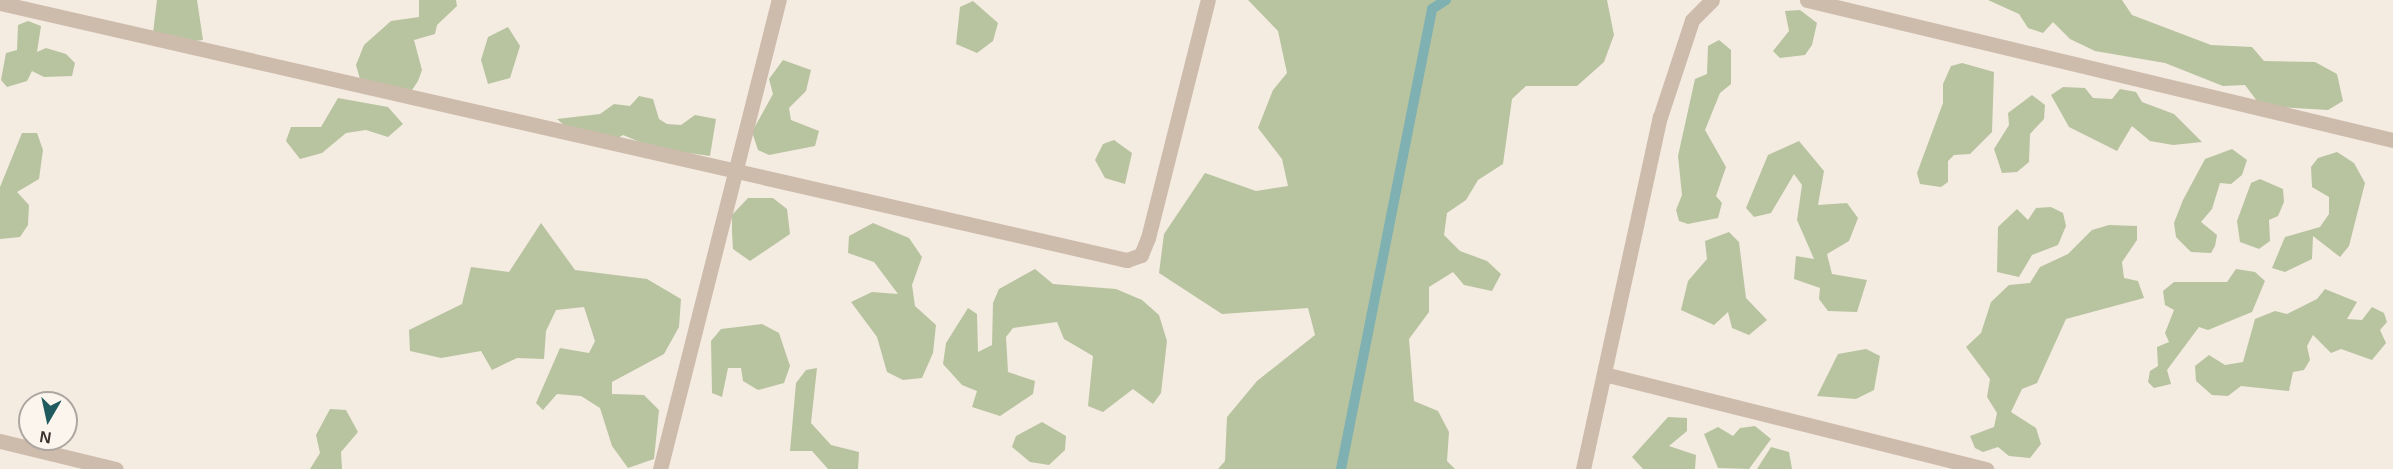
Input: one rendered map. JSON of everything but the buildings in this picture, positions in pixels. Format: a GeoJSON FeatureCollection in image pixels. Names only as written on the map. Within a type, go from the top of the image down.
{"type":"FeatureCollection","features":[{"type":"Feature","properties":{"kind":"street"},"geometry":{"type":"LineString","coordinates":[[660,469],[737,173],[779,0]]}},
{"type":"Feature","properties":{"kind":"street"},"geometry":{"type":"LineString","coordinates":[[0,3],[1126,260],[1141,255],[1208,0]]}},
{"type":"Feature","properties":{"kind":"street"},"geometry":{"type":"LineString","coordinates":[[1583,469],[1608,375],[1660,117],[1692,20],[1712,0]]}},
{"type":"Feature","properties":{"kind":"street"},"geometry":{"type":"LineString","coordinates":[[1807,0],[2393,140]]}},
{"type":"Feature","properties":{"kind":"street"},"geometry":{"type":"LineString","coordinates":[[1608,375],[1986,469]]}},
{"type":"Feature","properties":{"kind":"street"},"geometry":{"type":"LineString","coordinates":[[0,441],[116,469]]}},
{"type":"Feature","properties":{"kind":"green space"},"geometry":{"type":"Polygon","coordinates":[[[157,0],[197,0],[203,40],[177,43],[153,33],[157,0]]]}},
{"type":"Feature","properties":{"kind":"green space"},"geometry":{"type":"Polygon","coordinates":[[[419,0],[456,0],[457,6],[437,25],[435,34],[414,40],[422,70],[418,81],[408,96],[362,86],[356,65],[364,45],[391,21],[419,17],[419,0]]]}},
{"type":"Feature","properties":{"kind":"green space"},"geometry":{"type":"Polygon","coordinates":[[[1248,0],[1607,0],[1614,35],[1604,62],[1577,86],[1526,86],[1512,99],[1503,164],[1478,180],[1466,200],[1447,213],[1444,235],[1460,251],[1487,261],[1501,274],[1492,291],[1464,285],[1453,272],[1429,287],[1429,312],[1409,339],[1414,401],[1438,411],[1449,432],[1447,461],[1455,469],[1218,469],[1225,461],[1227,417],[1257,381],[1315,335],[1308,308],[1222,314],[1159,273],[1164,234],[1205,173],[1256,191],[1288,186],[1282,159],[1258,128],[1273,90],[1287,73],[1278,31],[1248,0]]]}},
{"type":"Feature","properties":{"kind":"green space"},"geometry":{"type":"Polygon","coordinates":[[[1988,0],[2122,0],[2132,15],[2211,45],[2252,47],[2264,61],[2315,62],[2337,74],[2343,101],[2328,110],[2277,107],[2257,101],[2245,85],[2223,86],[2165,63],[2095,51],[2070,39],[2053,22],[2043,33],[2028,28],[2019,14],[1988,0]]]}},
{"type":"Feature","properties":{"kind":"green space"},"geometry":{"type":"Polygon","coordinates":[[[973,1],[998,23],[993,41],[977,53],[956,44],[960,7],[973,1]]]}},
{"type":"Feature","properties":{"kind":"green space"},"geometry":{"type":"Polygon","coordinates":[[[1800,10],[1817,23],[1812,45],[1805,55],[1780,58],[1773,51],[1789,31],[1785,11],[1800,10]]]}},
{"type":"Feature","properties":{"kind":"green space"},"geometry":{"type":"Polygon","coordinates":[[[28,21],[41,26],[37,52],[46,48],[66,54],[75,63],[72,76],[44,77],[32,71],[27,81],[7,87],[1,80],[6,53],[17,50],[18,25],[28,21]]]}},
{"type":"Feature","properties":{"kind":"green space"},"geometry":{"type":"Polygon","coordinates":[[[508,27],[520,46],[510,78],[488,84],[481,60],[488,37],[508,27]]]}},
{"type":"Feature","properties":{"kind":"green space"},"geometry":{"type":"Polygon","coordinates":[[[1719,40],[1731,50],[1731,84],[1720,93],[1705,130],[1726,167],[1716,196],[1722,203],[1718,218],[1688,224],[1679,221],[1676,210],[1682,195],[1678,156],[1695,79],[1707,74],[1708,46],[1719,40]]]}},
{"type":"Feature","properties":{"kind":"green space"},"geometry":{"type":"Polygon","coordinates":[[[783,60],[811,70],[806,91],[789,108],[791,120],[819,131],[815,146],[769,155],[758,150],[752,132],[773,94],[769,79],[783,60]]]}},
{"type":"Feature","properties":{"kind":"green space"},"geometry":{"type":"Polygon","coordinates":[[[1962,63],[1994,72],[1992,132],[1970,154],[1954,155],[1948,161],[1948,182],[1941,187],[1920,184],[1917,173],[1943,103],[1943,84],[1951,66],[1962,63]]]}},
{"type":"Feature","properties":{"kind":"green space"},"geometry":{"type":"Polygon","coordinates":[[[2063,87],[2085,88],[2093,98],[2112,99],[2120,89],[2136,92],[2142,102],[2174,114],[2202,142],[2173,145],[2150,141],[2132,126],[2117,151],[2069,127],[2051,95],[2063,87]]]}},
{"type":"Feature","properties":{"kind":"green space"},"geometry":{"type":"Polygon","coordinates":[[[2032,95],[2045,105],[2044,119],[2030,134],[2029,162],[2017,172],[2002,173],[1994,149],[2009,125],[2008,113],[2032,95]]]}},
{"type":"Feature","properties":{"kind":"green space"},"geometry":{"type":"Polygon","coordinates":[[[639,96],[653,99],[659,119],[667,124],[681,125],[695,115],[716,119],[710,156],[654,148],[623,135],[611,142],[572,132],[557,119],[600,114],[614,104],[630,106],[639,96]]]}},
{"type":"Feature","properties":{"kind":"green space"},"geometry":{"type":"Polygon","coordinates":[[[338,98],[388,107],[403,124],[388,137],[366,130],[346,133],[322,153],[300,159],[286,141],[291,127],[321,127],[338,98]]]}},
{"type":"Feature","properties":{"kind":"green space"},"geometry":{"type":"Polygon","coordinates":[[[22,133],[37,133],[43,150],[39,179],[17,192],[29,205],[28,225],[20,237],[0,239],[0,187],[22,133]]]}},
{"type":"Feature","properties":{"kind":"green space"},"geometry":{"type":"Polygon","coordinates":[[[1114,140],[1132,153],[1125,184],[1105,178],[1095,160],[1103,144],[1114,140]]]}},
{"type":"Feature","properties":{"kind":"green space"},"geometry":{"type":"Polygon","coordinates":[[[1799,141],[1824,171],[1818,205],[1847,203],[1858,218],[1849,241],[1827,254],[1832,274],[1867,280],[1857,312],[1828,311],[1819,299],[1820,288],[1794,279],[1796,256],[1814,259],[1797,220],[1802,185],[1794,174],[1771,213],[1754,217],[1746,208],[1768,155],[1799,141]]]}},
{"type":"Feature","properties":{"kind":"green space"},"geometry":{"type":"Polygon","coordinates":[[[2232,149],[2247,160],[2242,175],[2231,184],[2220,183],[2212,209],[2201,222],[2217,235],[2215,246],[2211,253],[2191,252],[2176,237],[2174,223],[2183,200],[2205,159],[2232,149]]]}},
{"type":"Feature","properties":{"kind":"green space"},"geometry":{"type":"Polygon","coordinates":[[[2337,152],[2354,163],[2365,183],[2349,246],[2340,257],[2313,236],[2312,259],[2285,272],[2272,268],[2285,237],[2320,227],[2329,214],[2329,197],[2312,187],[2311,167],[2318,158],[2337,152]]]}},
{"type":"Feature","properties":{"kind":"green space"},"geometry":{"type":"Polygon","coordinates":[[[2260,179],[2283,189],[2284,202],[2278,216],[2269,220],[2270,241],[2259,249],[2240,242],[2237,221],[2251,183],[2260,179]]]}},
{"type":"Feature","properties":{"kind":"green space"},"geometry":{"type":"Polygon","coordinates":[[[748,198],[773,198],[787,209],[790,234],[750,261],[733,249],[732,232],[732,215],[748,198]]]}},
{"type":"Feature","properties":{"kind":"green space"},"geometry":{"type":"Polygon","coordinates":[[[2051,207],[2063,213],[2066,226],[2058,245],[2032,255],[2019,277],[1997,272],[1998,227],[2017,209],[2028,220],[2036,208],[2051,207]]]}},
{"type":"Feature","properties":{"kind":"green space"},"geometry":{"type":"Polygon","coordinates":[[[541,223],[575,270],[647,279],[681,299],[679,327],[664,354],[612,382],[612,394],[644,395],[659,410],[654,459],[628,468],[612,446],[600,408],[581,396],[557,394],[543,410],[536,403],[560,348],[589,353],[595,341],[584,307],[556,310],[546,331],[544,359],[517,358],[492,370],[481,351],[441,358],[410,351],[409,330],[462,304],[471,267],[509,272],[541,223]]]}},
{"type":"Feature","properties":{"kind":"green space"},"geometry":{"type":"Polygon","coordinates":[[[873,223],[909,238],[922,257],[912,285],[915,306],[936,325],[933,353],[922,378],[903,380],[887,372],[877,337],[851,302],[872,292],[898,294],[874,262],[848,253],[849,236],[873,223]]]}},
{"type":"Feature","properties":{"kind":"green space"},"geometry":{"type":"Polygon","coordinates":[[[2109,225],[2137,226],[2137,240],[2122,262],[2124,278],[2138,281],[2144,298],[2066,319],[2037,383],[2022,389],[2011,412],[2036,428],[2041,444],[2030,458],[2009,456],[1998,447],[1983,452],[1975,448],[1970,436],[1994,427],[1997,413],[1987,397],[1990,379],[1966,347],[1981,333],[1991,302],[2009,285],[2030,283],[2040,267],[2068,254],[2092,230],[2109,225]]]}},
{"type":"Feature","properties":{"kind":"green space"},"geometry":{"type":"Polygon","coordinates":[[[1729,232],[1739,242],[1746,298],[1767,320],[1749,335],[1732,328],[1728,312],[1714,325],[1681,310],[1688,281],[1707,259],[1705,241],[1729,232]]]}},
{"type":"Feature","properties":{"kind":"green space"},"geometry":{"type":"Polygon","coordinates":[[[1035,269],[1053,284],[1116,289],[1142,300],[1159,315],[1167,341],[1161,393],[1153,404],[1133,389],[1103,412],[1088,406],[1093,356],[1064,339],[1057,322],[1013,328],[1006,337],[1008,372],[1035,381],[1033,394],[1000,416],[972,407],[977,391],[962,385],[943,364],[946,343],[968,308],[977,314],[978,352],[992,345],[993,303],[999,289],[1035,269]]]}},
{"type":"Feature","properties":{"kind":"green space"},"geometry":{"type":"Polygon","coordinates":[[[2236,269],[2255,272],[2265,281],[2252,312],[2208,330],[2199,327],[2167,370],[2171,384],[2154,388],[2148,382],[2150,371],[2158,366],[2157,347],[2169,342],[2165,333],[2174,310],[2165,305],[2163,291],[2174,282],[2227,282],[2236,269]]]}},
{"type":"Feature","properties":{"kind":"green space"},"geometry":{"type":"Polygon","coordinates":[[[2325,289],[2357,302],[2347,319],[2362,320],[2372,307],[2384,313],[2387,322],[2380,330],[2386,343],[2372,360],[2341,349],[2331,353],[2313,335],[2307,346],[2310,360],[2304,370],[2293,372],[2289,391],[2241,386],[2228,396],[2212,395],[2196,381],[2195,366],[2209,355],[2225,365],[2243,362],[2255,319],[2275,311],[2287,314],[2317,299],[2325,289]]]}},
{"type":"Feature","properties":{"kind":"green space"},"geometry":{"type":"Polygon","coordinates":[[[762,324],[779,333],[790,366],[784,383],[758,390],[743,381],[741,368],[728,368],[722,397],[712,393],[711,341],[721,329],[762,324]]]}},
{"type":"Feature","properties":{"kind":"green space"},"geometry":{"type":"Polygon","coordinates":[[[1866,349],[1880,356],[1874,390],[1856,399],[1817,396],[1838,354],[1866,349]]]}},
{"type":"Feature","properties":{"kind":"green space"},"geometry":{"type":"Polygon","coordinates":[[[817,368],[811,423],[831,445],[859,452],[858,469],[828,469],[812,451],[790,451],[796,383],[806,370],[817,368]]]}},
{"type":"Feature","properties":{"kind":"green space"},"geometry":{"type":"Polygon","coordinates":[[[330,409],[346,410],[358,432],[341,452],[342,469],[310,469],[320,453],[316,435],[330,409]]]}},
{"type":"Feature","properties":{"kind":"green space"},"geometry":{"type":"Polygon","coordinates":[[[1668,417],[1687,418],[1687,431],[1669,446],[1696,455],[1695,469],[1643,469],[1632,457],[1668,417]]]}},
{"type":"Feature","properties":{"kind":"green space"},"geometry":{"type":"Polygon","coordinates":[[[1042,422],[1066,436],[1065,450],[1049,465],[1030,462],[1012,447],[1016,436],[1042,422]]]}},
{"type":"Feature","properties":{"kind":"green space"},"geometry":{"type":"Polygon","coordinates":[[[1755,426],[1771,439],[1749,469],[1718,468],[1704,434],[1718,427],[1733,436],[1740,428],[1755,426]]]}},
{"type":"Feature","properties":{"kind":"green space"},"geometry":{"type":"Polygon","coordinates":[[[1771,447],[1789,452],[1792,469],[1757,469],[1771,447]]]}},
{"type":"Feature","properties":{"kind":"waterway"},"geometry":{"type":"LineString","coordinates":[[1341,469],[1432,9],[1446,0]]}}]}
